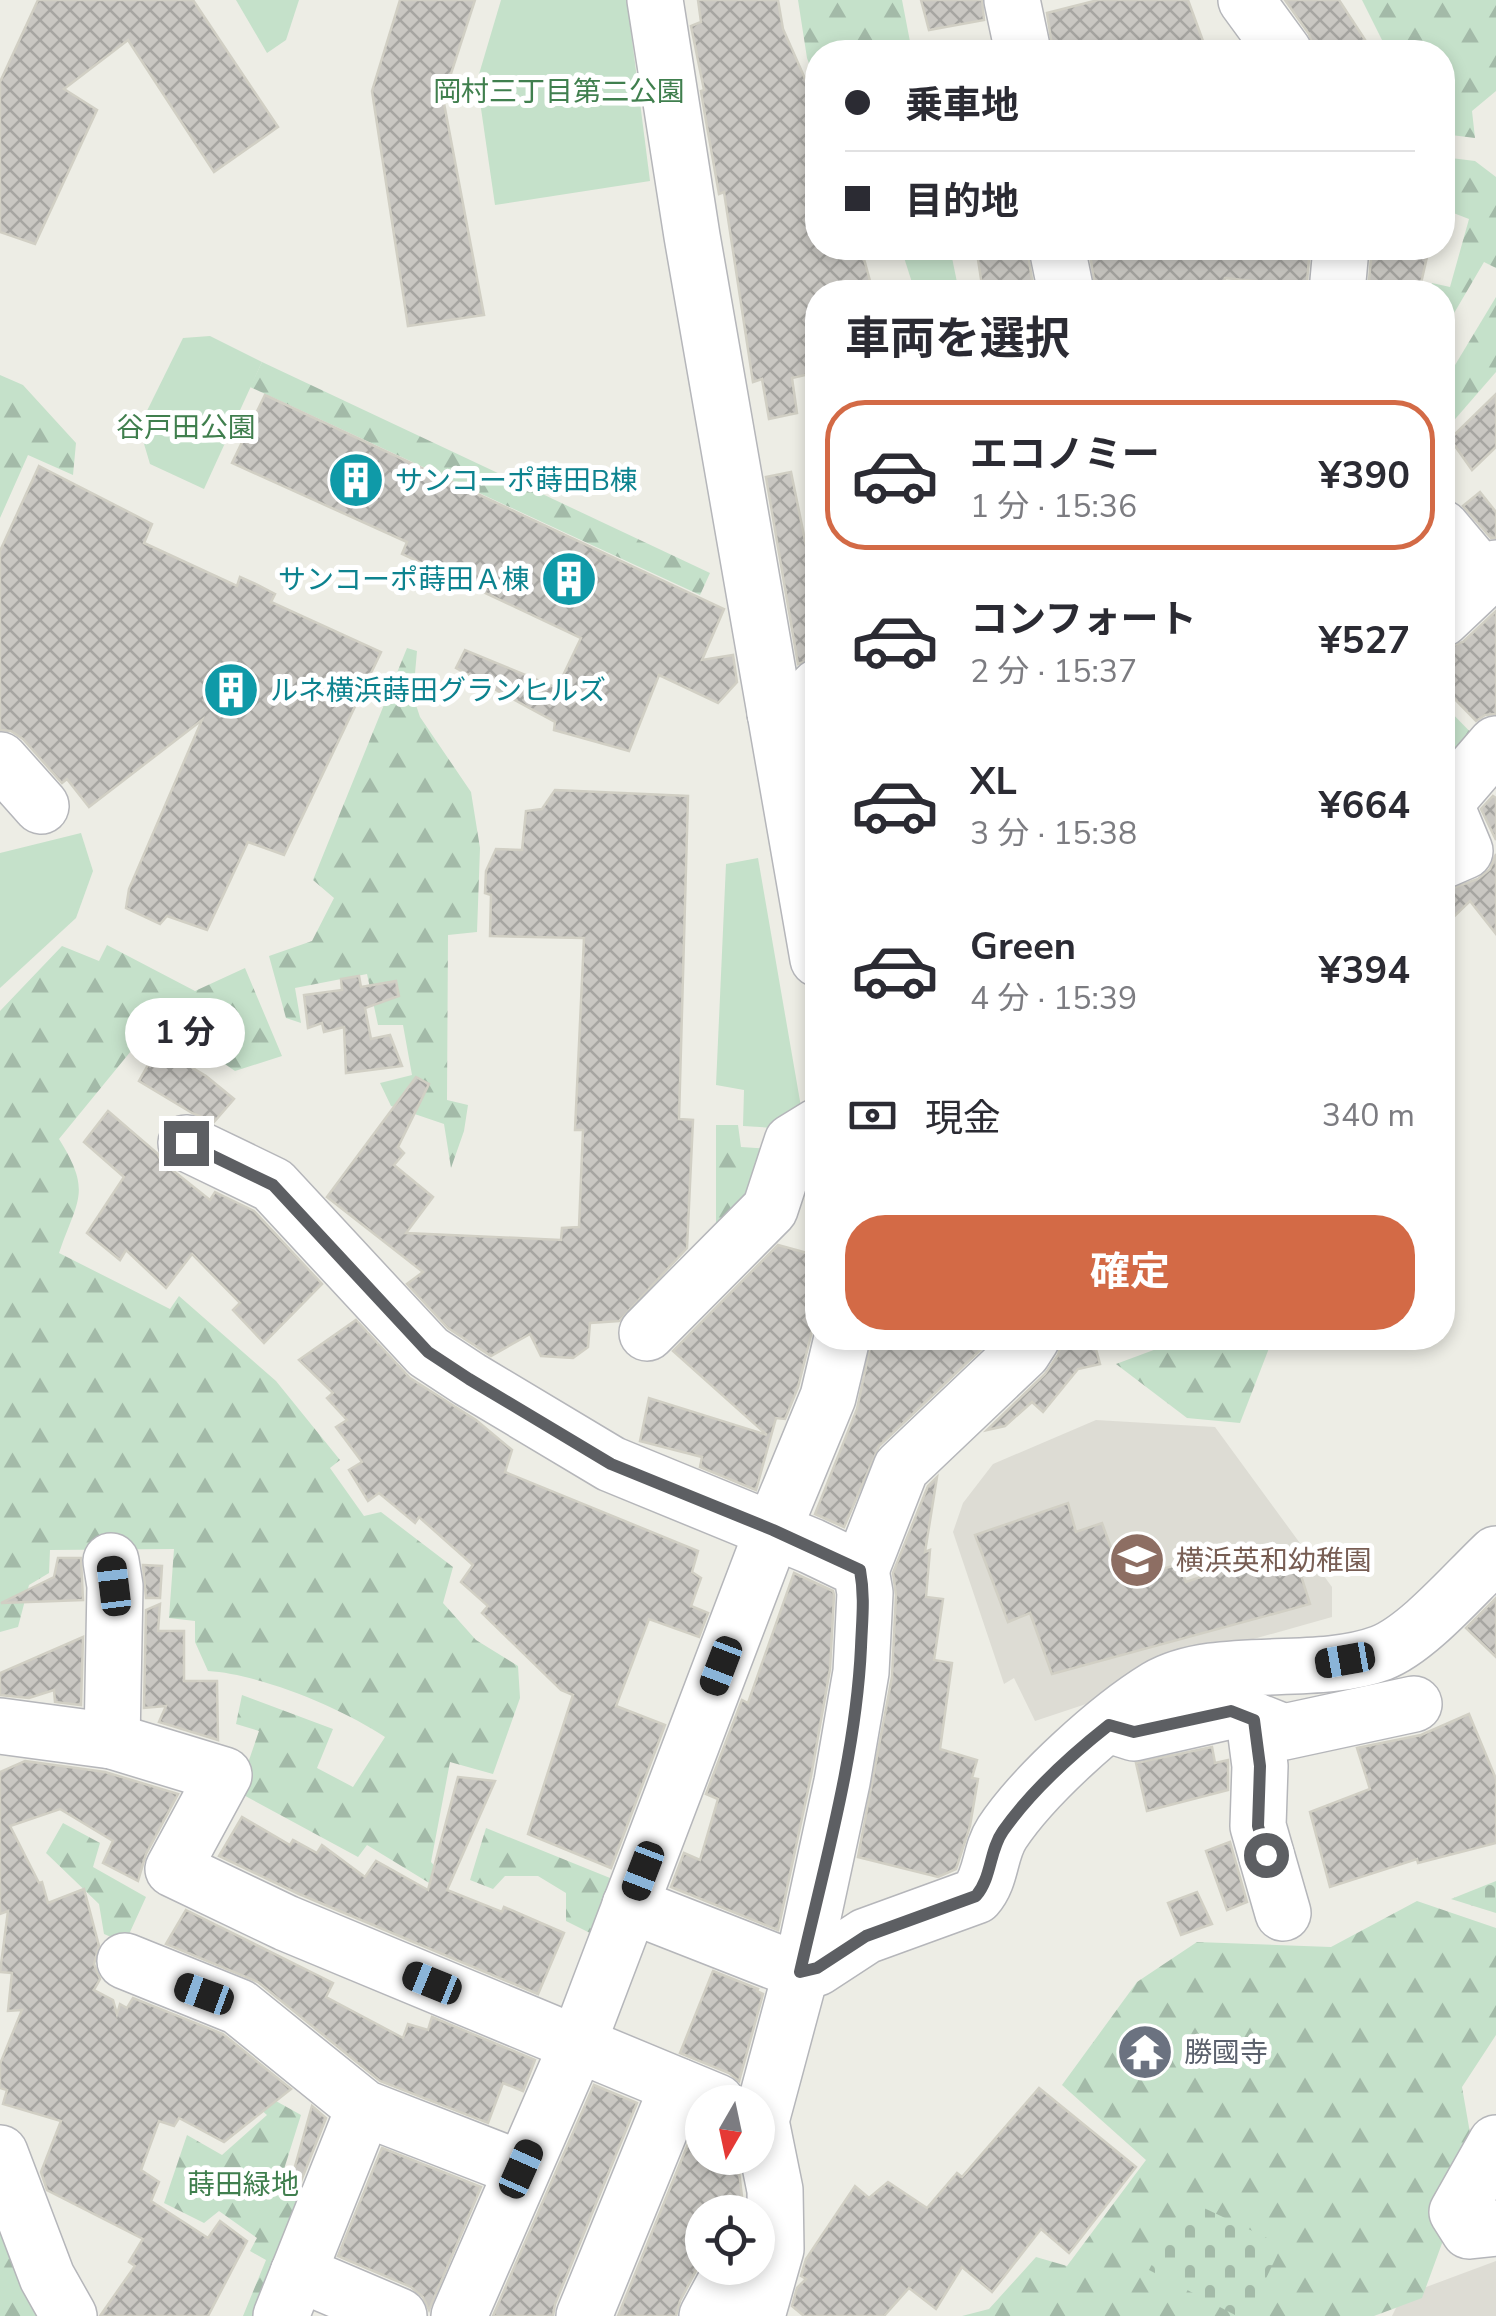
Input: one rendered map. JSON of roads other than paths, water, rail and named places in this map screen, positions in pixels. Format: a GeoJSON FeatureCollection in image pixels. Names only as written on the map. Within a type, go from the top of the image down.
{"type":"FeatureCollection","features":[{"type":"Feature","properties":{"kind":"street"},"geometry":{"type":"LineString","coordinates":[[655,0],[692,236],[796,700],[805,806]]}},
{"type":"Feature","properties":{"kind":"street"},"geometry":{"type":"LineString","coordinates":[[1012,0],[1020,40]]}},
{"type":"Feature","properties":{"kind":"street"},"geometry":{"type":"LineString","coordinates":[[1246,0],[1275,40]]}},
{"type":"Feature","properties":{"kind":"street"},"geometry":{"type":"LineString","coordinates":[[1455,540],[1490,574],[1455,607]]}},
{"type":"Feature","properties":{"kind":"street"},"geometry":{"type":"LineString","coordinates":[[1455,791],[1496,744]]}},
{"type":"Feature","properties":{"kind":"street"},"geometry":{"type":"LineString","coordinates":[[0,760],[41,806]]}},
{"type":"Feature","properties":{"kind":"street"},"geometry":{"type":"LineString","coordinates":[[1455,827],[1465,851],[1455,855]]}},
{"type":"Feature","properties":{"kind":"street"},"geometry":{"type":"LineString","coordinates":[[647,1333],[770,1209],[792,1142],[805,1134]]}},
{"type":"Feature","properties":{"kind":"street"},"geometry":{"type":"LineString","coordinates":[[186,1143],[273,1185],[428,1352],[469,1379],[611,1464],[860,1570]]}},
{"type":"Feature","properties":{"kind":"street"},"geometry":{"type":"LineString","coordinates":[[459,2316],[578,2043],[773,1530],[828,1396],[839,1350]]}},
{"type":"Feature","properties":{"kind":"street"},"geometry":{"type":"LineString","coordinates":[[740,2085],[800,1972],[842,1782],[861,1672],[865,1593],[860,1570],[901,1468],[1024,1350]]}},
{"type":"Feature","properties":{"kind":"street"},"geometry":{"type":"LineString","coordinates":[[630,1905],[800,1972],[817,1968],[866,1936],[976,1896],[984,1886],[1002,1832],[1051,1776],[1158,1687],[1186,1677],[1219,1672],[1310,1666],[1379,1654],[1416,1630],[1496,1554]]}},
{"type":"Feature","properties":{"kind":"street"},"geometry":{"type":"LineString","coordinates":[[111,1561],[112,1740]]}},
{"type":"Feature","properties":{"kind":"street"},"geometry":{"type":"LineString","coordinates":[[1109,1725],[1134,1732],[1231,1711],[1284,1732],[1414,1704]]}},
{"type":"Feature","properties":{"kind":"street"},"geometry":{"type":"LineString","coordinates":[[1254,1720],[1260,1766],[1258,1826],[1283,1913]]}},
{"type":"Feature","properties":{"kind":"street"},"geometry":{"type":"LineString","coordinates":[[0,1726],[112,1740],[224,1775],[173,1869],[286,1924],[685,2089]]}},
{"type":"Feature","properties":{"kind":"street"},"geometry":{"type":"LineString","coordinates":[[125,1961],[238,2008],[364,2108],[521,2169]]}},
{"type":"Feature","properties":{"kind":"street"},"geometry":{"type":"LineString","coordinates":[[364,2108],[289,2294],[398,2316]]}},
{"type":"Feature","properties":{"kind":"street"},"geometry":{"type":"LineString","coordinates":[[1496,2143],[1457,2212],[1469,2230],[1496,2228]]}},
{"type":"Feature","properties":{"kind":"street"},"geometry":{"type":"LineString","coordinates":[[0,2153],[47,2277],[69,2316]]}},
{"type":"Feature","properties":{"kind":"street"},"geometry":{"type":"LineString","coordinates":[[584,2316],[685,2169]]}},
{"type":"Feature","properties":{"kind":"street"},"geometry":{"type":"LineString","coordinates":[[707,2316],[724,2285]]}},
{"type":"Feature","properties":{"kind":"street"},"geometry":{"type":"LineString","coordinates":[[756,2316],[765,2285]]}},
{"type":"Feature","properties":{"kind":"place","name":"サンコーポ蒔田B棟"},"geometry":{"type":"Point","coordinates":[356,480]}},
{"type":"Feature","properties":{"kind":"place","name":"サンコーポ蒔田Ａ棟"},"geometry":{"type":"Point","coordinates":[569,579]}},
{"type":"Feature","properties":{"kind":"place","name":"ルネ横浜蒔田グランヒルズ"},"geometry":{"type":"Point","coordinates":[231,690]}},
{"type":"Feature","properties":{"kind":"place","name":"横浜英和幼稚園"},"geometry":{"type":"Point","coordinates":[1137,1560]}},
{"type":"Feature","properties":{"kind":"place","name":"勝國寺"},"geometry":{"type":"Point","coordinates":[1145,2052]}},
{"type":"Feature","properties":{"kind":"park label","name":"岡村三丁目第二公園"},"geometry":{"type":"Point","coordinates":[559,91]}},
{"type":"Feature","properties":{"kind":"park label","name":"谷戸田公園"},"geometry":{"type":"Point","coordinates":[186,427]}},
{"type":"Feature","properties":{"kind":"park label","name":"蒔田緑地"},"geometry":{"type":"Point","coordinates":[243,2184]}}]}
